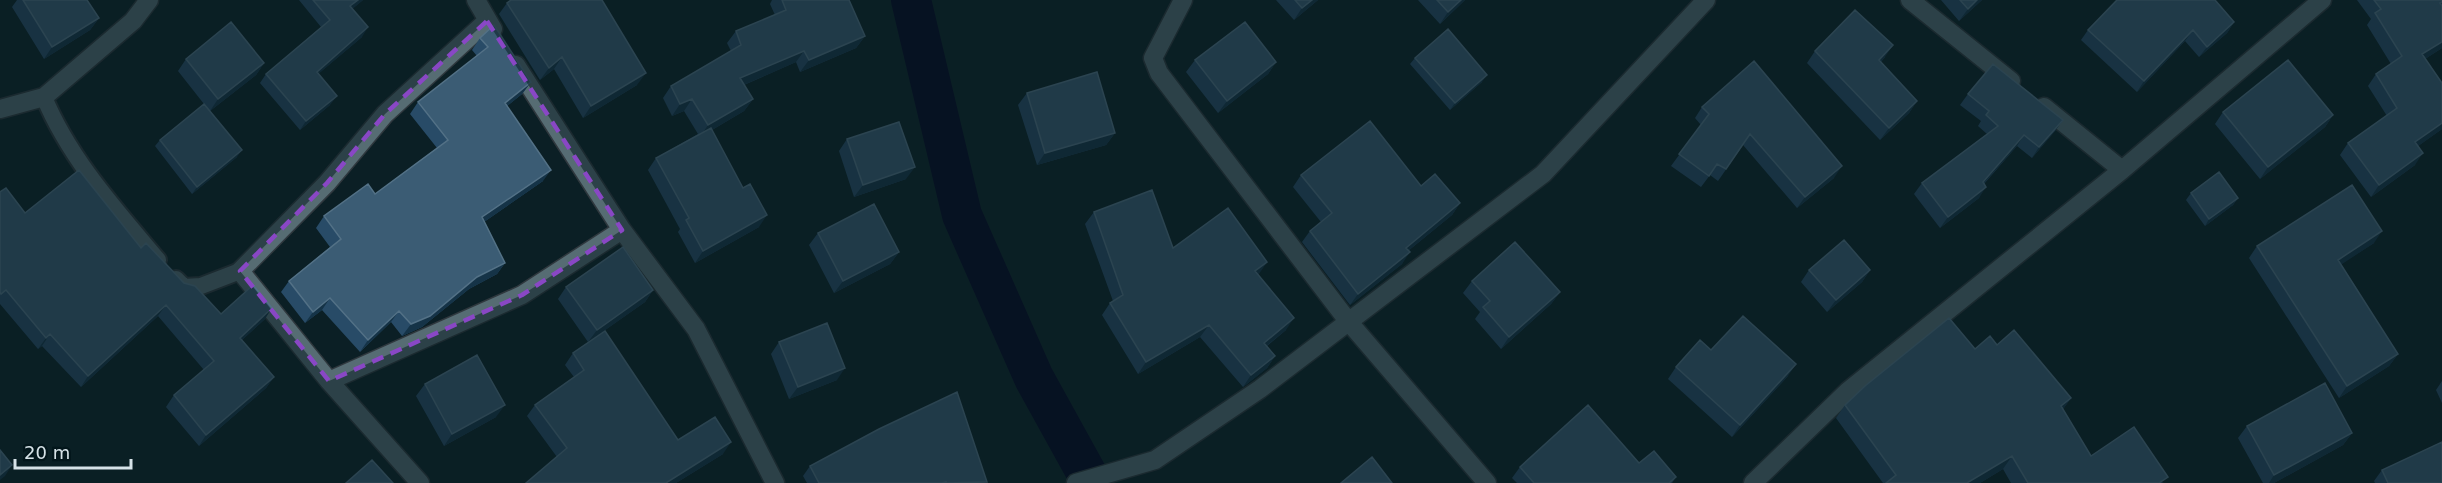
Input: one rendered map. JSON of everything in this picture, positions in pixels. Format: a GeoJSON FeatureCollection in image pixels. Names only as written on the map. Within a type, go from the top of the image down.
{"type":"FeatureCollection","features":[{"type":"Feature","properties":{"kind":"street"},"geometry":{"type":"LineString","coordinates":[[0,109],[44,97],[133,21],[149,0]]}},
{"type":"Feature","properties":{"kind":"street"},"geometry":{"type":"LineString","coordinates":[[476,0],[487,21],[622,230],[696,329],[775,483]]}},
{"type":"Feature","properties":{"kind":"street"},"geometry":{"type":"LineString","coordinates":[[1183,0],[1153,58],[1159,73],[1348,321],[1487,483]]}},
{"type":"Feature","properties":{"kind":"street"},"geometry":{"type":"LineString","coordinates":[[1076,483],[1155,460],[1260,389],[1543,174],[1706,0]]}},
{"type":"Feature","properties":{"kind":"street"},"geometry":{"type":"LineString","coordinates":[[1910,0],[2122,170]]}},
{"type":"Feature","properties":{"kind":"street"},"geometry":{"type":"LineString","coordinates":[[1753,483],[1848,392],[2122,170],[2322,0]]}},
{"type":"Feature","properties":{"kind":"street"},"geometry":{"type":"LineString","coordinates":[[420,483],[329,381],[240,271],[327,183],[385,114],[487,21]]}},
{"type":"Feature","properties":{"kind":"street"},"geometry":{"type":"LineString","coordinates":[[329,381],[522,295],[622,230]]}},
{"type":"Feature","properties":{"kind":"lane"},"geometry":{"type":"LineString","coordinates":[[44,97],[54,120],[103,195],[184,286],[201,286],[240,271]]}},
{"type":"Feature","properties":{"kind":"highlighted area"},"geometry":{"type":"Polygon","coordinates":[[[487,21],[622,230],[522,295],[329,381],[240,271],[327,183],[385,114],[487,21]]]}},
{"type":"Feature","properties":{"kind":"building"},"geometry":{"type":"Polygon","coordinates":[[[23,0],[87,0],[99,18],[52,47],[23,0]]]}},
{"type":"Feature","properties":{"kind":"building"},"geometry":{"type":"Polygon","coordinates":[[[313,0],[358,0],[350,6],[368,27],[317,72],[337,96],[306,121],[266,74],[330,20],[313,0]]]}},
{"type":"Feature","properties":{"kind":"building"},"geometry":{"type":"Polygon","coordinates":[[[511,0],[602,0],[646,73],[591,106],[562,57],[549,68],[507,3],[511,0]]]}},
{"type":"Feature","properties":{"kind":"building"},"geometry":{"type":"Polygon","coordinates":[[[782,0],[849,0],[865,36],[809,60],[804,51],[740,78],[753,99],[708,125],[692,99],[680,104],[671,86],[741,45],[736,31],[786,10],[782,0]]]}},
{"type":"Feature","properties":{"kind":"building"},"geometry":{"type":"Polygon","coordinates":[[[1295,0],[1312,0],[1302,8],[1295,0]]]}},
{"type":"Feature","properties":{"kind":"building"},"geometry":{"type":"Polygon","coordinates":[[[1437,0],[1461,0],[1448,12],[1437,0]]]}},
{"type":"Feature","properties":{"kind":"building"},"geometry":{"type":"Polygon","coordinates":[[[1960,0],[1977,0],[1968,9],[1960,0]]]}},
{"type":"Feature","properties":{"kind":"building"},"geometry":{"type":"Polygon","coordinates":[[[2117,0],[2215,0],[2234,22],[2207,47],[2193,30],[2144,81],[2088,30],[2117,0]]]}},
{"type":"Feature","properties":{"kind":"building"},"geometry":{"type":"Polygon","coordinates":[[[2374,0],[2442,0],[2440,3],[2442,6],[2442,42],[2422,54],[2442,83],[2442,123],[2415,142],[2423,153],[2379,185],[2348,143],[2397,108],[2376,74],[2402,56],[2375,13],[2381,9],[2374,0]]]}},
{"type":"Feature","properties":{"kind":"building"},"geometry":{"type":"Polygon","coordinates":[[[1855,10],[1893,45],[1879,60],[1917,101],[1889,128],[1815,51],[1855,10]]]}},
{"type":"Feature","properties":{"kind":"building"},"geometry":{"type":"Polygon","coordinates":[[[231,22],[264,63],[218,99],[186,59],[231,22]]]}},
{"type":"Feature","properties":{"kind":"building"},"geometry":{"type":"Polygon","coordinates":[[[1245,22],[1276,62],[1227,101],[1195,60],[1245,22]]]}},
{"type":"Feature","properties":{"kind":"building"},"geometry":{"type":"Polygon","coordinates":[[[494,25],[531,82],[505,103],[551,170],[482,217],[505,263],[477,277],[430,316],[411,324],[399,311],[368,340],[330,298],[313,312],[289,281],[341,239],[324,216],[368,184],[375,194],[448,140],[418,102],[488,47],[480,38],[494,25]]]}},
{"type":"Feature","properties":{"kind":"building"},"geometry":{"type":"Polygon","coordinates":[[[1448,29],[1487,75],[1455,103],[1415,58],[1448,29]]]}},
{"type":"Feature","properties":{"kind":"building"},"geometry":{"type":"Polygon","coordinates":[[[2288,60],[2333,115],[2268,167],[2223,112],[2288,60]]]}},
{"type":"Feature","properties":{"kind":"building"},"geometry":{"type":"Polygon","coordinates":[[[1754,61],[1842,166],[1805,197],[1750,134],[1726,169],[1717,164],[1709,176],[1679,154],[1709,114],[1702,107],[1754,61]]]}},
{"type":"Feature","properties":{"kind":"building"},"geometry":{"type":"Polygon","coordinates":[[[1993,64],[2063,120],[2039,147],[2024,135],[1983,182],[1986,187],[1948,217],[1922,183],[1998,126],[1986,115],[1989,111],[1968,94],[1993,64]]]}},
{"type":"Feature","properties":{"kind":"building"},"geometry":{"type":"Polygon","coordinates":[[[1097,72],[1115,133],[1045,153],[1027,93],[1097,72]]]}},
{"type":"Feature","properties":{"kind":"building"},"geometry":{"type":"Polygon","coordinates":[[[204,104],[242,150],[197,187],[160,140],[204,104]]]}},
{"type":"Feature","properties":{"kind":"building"},"geometry":{"type":"Polygon","coordinates":[[[1370,121],[1421,186],[1435,174],[1460,203],[1406,248],[1410,252],[1358,294],[1310,231],[1332,213],[1301,175],[1370,121]]]}},
{"type":"Feature","properties":{"kind":"building"},"geometry":{"type":"Polygon","coordinates":[[[899,122],[915,167],[863,185],[847,139],[899,122]]]}},
{"type":"Feature","properties":{"kind":"building"},"geometry":{"type":"Polygon","coordinates":[[[711,128],[743,188],[750,184],[767,215],[703,251],[686,220],[689,218],[656,158],[711,128]]]}},
{"type":"Feature","properties":{"kind":"building"},"geometry":{"type":"Polygon","coordinates":[[[79,170],[141,248],[146,243],[184,283],[195,286],[221,314],[253,285],[272,308],[240,338],[274,377],[206,435],[174,395],[214,361],[166,305],[88,376],[50,334],[46,338],[6,290],[1,294],[0,292],[0,192],[6,188],[25,213],[79,170]]]}},
{"type":"Feature","properties":{"kind":"building"},"geometry":{"type":"Polygon","coordinates":[[[2219,172],[2238,198],[2209,219],[2191,193],[2219,172]]]}},
{"type":"Feature","properties":{"kind":"building"},"geometry":{"type":"Polygon","coordinates":[[[2352,185],[2382,231],[2338,260],[2398,354],[2347,386],[2257,246],[2352,185]]]}},
{"type":"Feature","properties":{"kind":"building"},"geometry":{"type":"Polygon","coordinates":[[[1152,190],[1173,248],[1228,208],[1267,262],[1255,271],[1294,318],[1264,343],[1275,356],[1251,375],[1209,325],[1146,362],[1110,303],[1123,295],[1094,212],[1152,190]]]}},
{"type":"Feature","properties":{"kind":"building"},"geometry":{"type":"Polygon","coordinates":[[[874,204],[899,252],[843,281],[818,233],[874,204]]]}},
{"type":"Feature","properties":{"kind":"building"},"geometry":{"type":"Polygon","coordinates":[[[1844,240],[1870,270],[1836,300],[1809,270],[1844,240]]]}},
{"type":"Feature","properties":{"kind":"building"},"geometry":{"type":"Polygon","coordinates":[[[1515,242],[1560,292],[1509,337],[1483,307],[1490,301],[1472,281],[1515,242]]]}},
{"type":"Feature","properties":{"kind":"building"},"geometry":{"type":"Polygon","coordinates":[[[623,247],[653,290],[597,330],[566,287],[623,247]]]}},
{"type":"Feature","properties":{"kind":"building"},"geometry":{"type":"Polygon","coordinates":[[[1743,316],[1796,364],[1740,425],[1676,367],[1700,340],[1711,350],[1743,316]]]}},
{"type":"Feature","properties":{"kind":"building"},"geometry":{"type":"Polygon","coordinates":[[[1949,318],[1975,349],[1990,336],[1997,345],[2014,330],[2071,398],[2061,406],[2091,456],[2134,427],[2168,477],[2159,483],[2028,483],[2012,456],[1967,483],[1886,483],[1896,475],[1845,405],[1949,318]]]}},
{"type":"Feature","properties":{"kind":"building"},"geometry":{"type":"Polygon","coordinates":[[[827,323],[845,368],[798,387],[779,342],[827,323]]]}},
{"type":"Feature","properties":{"kind":"building"},"geometry":{"type":"Polygon","coordinates":[[[605,331],[678,440],[715,417],[731,442],[666,483],[526,483],[567,448],[535,405],[584,370],[573,353],[605,331]]]}},
{"type":"Feature","properties":{"kind":"building"},"geometry":{"type":"Polygon","coordinates":[[[477,355],[505,405],[452,434],[425,384],[477,355]]]}},
{"type":"Feature","properties":{"kind":"building"},"geometry":{"type":"Polygon","coordinates":[[[2325,383],[2352,433],[2274,475],[2247,426],[2325,383]]]}},
{"type":"Feature","properties":{"kind":"building"},"geometry":{"type":"Polygon","coordinates":[[[957,392],[987,482],[819,483],[810,466],[879,429],[957,392]]]}},
{"type":"Feature","properties":{"kind":"building"},"geometry":{"type":"Polygon","coordinates":[[[1588,405],[1639,463],[1654,451],[1676,477],[1669,483],[1534,483],[1520,467],[1588,405]]]}},
{"type":"Feature","properties":{"kind":"building"},"geometry":{"type":"Polygon","coordinates":[[[2442,442],[2442,483],[2388,483],[2382,470],[2442,442]]]}},
{"type":"Feature","properties":{"kind":"building"},"geometry":{"type":"Polygon","coordinates":[[[0,450],[12,465],[0,475],[0,450]]]}},
{"type":"Feature","properties":{"kind":"building"},"geometry":{"type":"Polygon","coordinates":[[[1372,457],[1392,483],[1341,483],[1372,457]]]}},
{"type":"Feature","properties":{"kind":"building"},"geometry":{"type":"Polygon","coordinates":[[[372,460],[393,483],[346,483],[372,460]]]}},
{"type":"Feature","properties":{"kind":"waterway"},"geometry":{"type":"LineString","coordinates":[[911,0],[962,215],[1034,378],[1092,483]]}}]}
